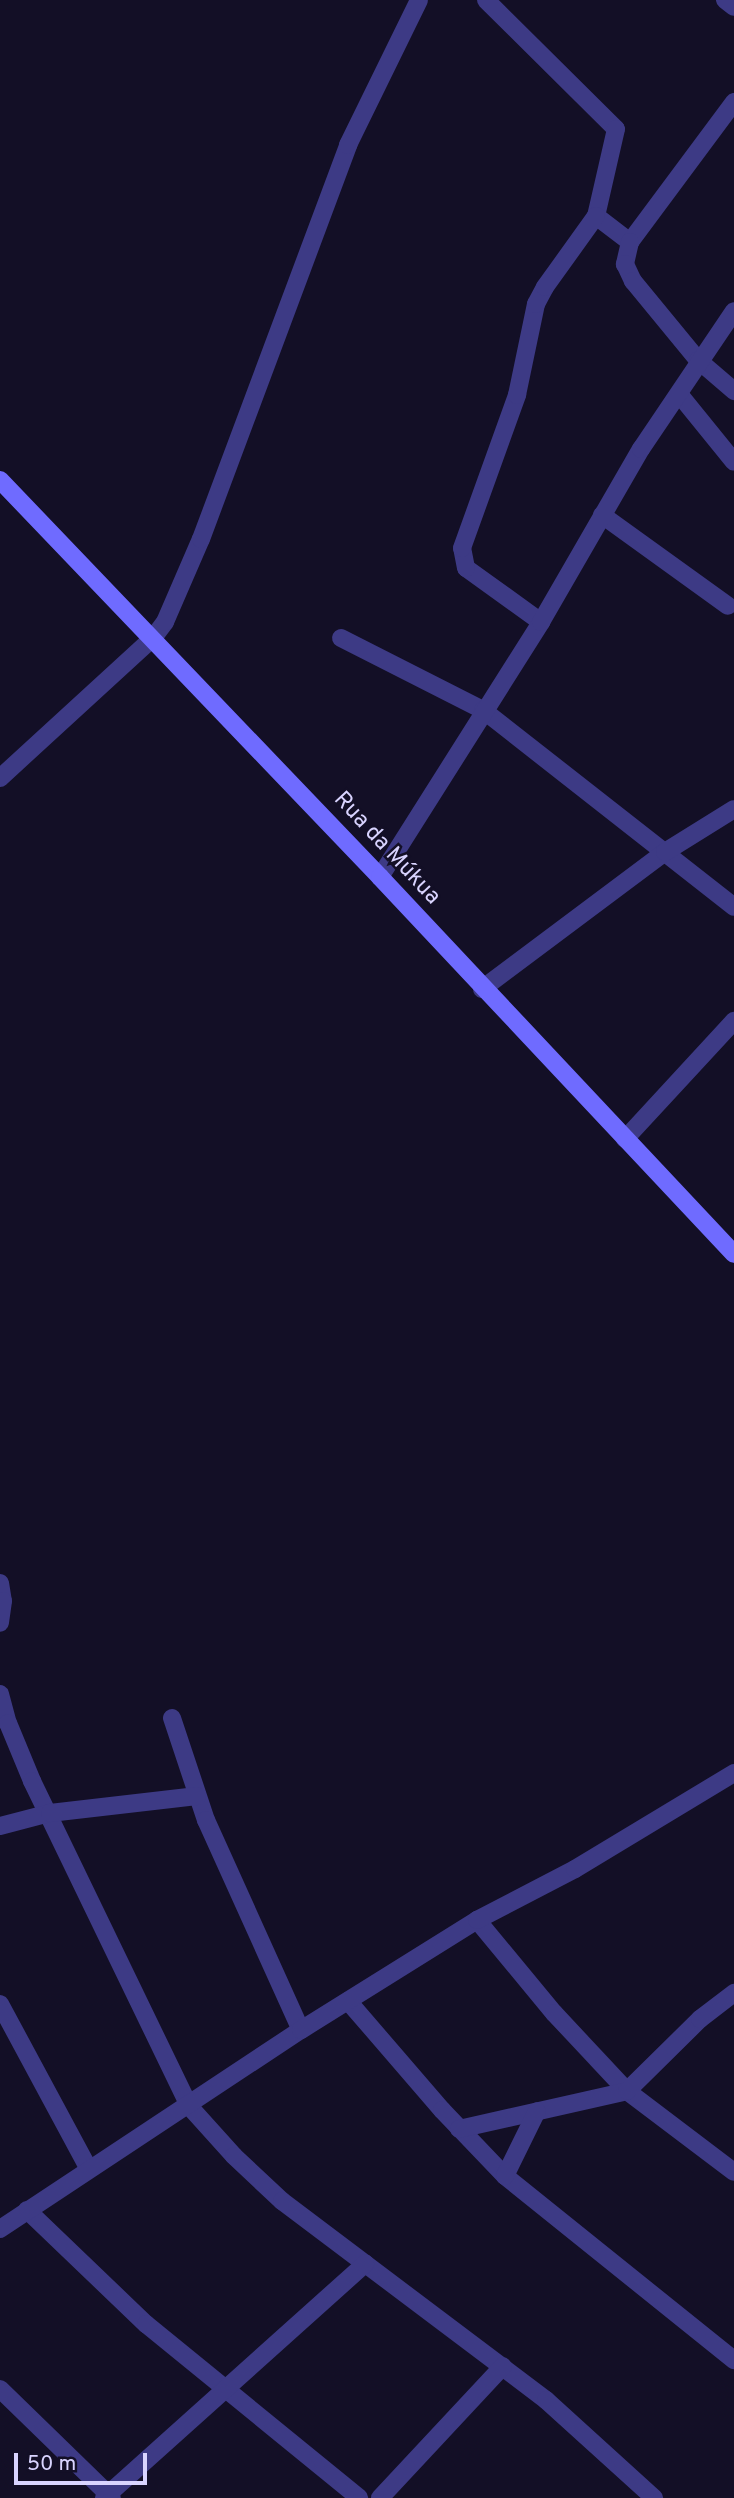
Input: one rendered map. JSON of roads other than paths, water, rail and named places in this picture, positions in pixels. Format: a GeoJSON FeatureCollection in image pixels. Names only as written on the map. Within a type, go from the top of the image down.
{"type":"FeatureCollection","features":[{"type":"Feature","properties":{"kind":"street"},"geometry":{"type":"LineString","coordinates":[[0,778],[153,638],[177,599],[348,145],[419,0]]}},
{"type":"Feature","properties":{"kind":"street"},"geometry":{"type":"LineString","coordinates":[[486,0],[615,129],[596,216],[545,287],[536,304],[517,395],[462,548],[466,568],[541,622]]}},
{"type":"Feature","properties":{"kind":"street"},"geometry":{"type":"LineString","coordinates":[[725,0],[734,7]]}},
{"type":"Feature","properties":{"kind":"street"},"geometry":{"type":"LineString","coordinates":[[734,102],[630,242],[626,270],[698,360],[734,391]]}},
{"type":"Feature","properties":{"kind":"street"},"geometry":{"type":"LineString","coordinates":[[596,216],[630,242]]}},
{"type":"Feature","properties":{"kind":"street"},"geometry":{"type":"LineString","coordinates":[[380,877],[541,622],[641,449],[679,394],[698,360],[734,311]]}},
{"type":"Feature","properties":{"kind":"street"},"geometry":{"type":"LineString","coordinates":[[679,394],[734,462]]}},
{"type":"Feature","properties":{"kind":"street","name":"Rua da Múkua"},"geometry":{"type":"LineString","coordinates":[[0,480],[732,1249]]}},
{"type":"Feature","properties":{"kind":"street"},"geometry":{"type":"LineString","coordinates":[[602,515],[728,606]]}},
{"type":"Feature","properties":{"kind":"street"},"geometry":{"type":"LineString","coordinates":[[341,638],[483,710],[734,907]]}},
{"type":"Feature","properties":{"kind":"street"},"geometry":{"type":"LineString","coordinates":[[482,989],[665,852],[734,809]]}},
{"type":"Feature","properties":{"kind":"street"},"geometry":{"type":"LineString","coordinates":[[625,1139],[734,1021]]}},
{"type":"Feature","properties":{"kind":"street"},"geometry":{"type":"LineString","coordinates":[[0,1583],[4,1601],[0,1623]]}},
{"type":"Feature","properties":{"kind":"street"},"geometry":{"type":"LineString","coordinates":[[1,1702],[32,1781],[50,1813],[189,2106],[234,2156],[282,2201],[547,2400],[654,2498]]}},
{"type":"Feature","properties":{"kind":"street"},"geometry":{"type":"LineString","coordinates":[[172,1718],[197,1796],[301,2030]]}},
{"type":"Feature","properties":{"kind":"street"},"geometry":{"type":"LineString","coordinates":[[0,2229],[301,2030],[477,1920],[575,1869],[734,1773]]}},
{"type":"Feature","properties":{"kind":"street"},"geometry":{"type":"LineString","coordinates":[[0,1826],[50,1813],[197,1796]]}},
{"type":"Feature","properties":{"kind":"street"},"geometry":{"type":"LineString","coordinates":[[477,1920],[554,2013],[627,2091],[734,2172]]}},
{"type":"Feature","properties":{"kind":"street"},"geometry":{"type":"LineString","coordinates":[[459,2129],[627,2091],[699,2020],[734,1993]]}},
{"type":"Feature","properties":{"kind":"street"},"geometry":{"type":"LineString","coordinates":[[348,2001],[459,2129],[505,2176],[734,2360]]}},
{"type":"Feature","properties":{"kind":"street"},"geometry":{"type":"LineString","coordinates":[[0,2004],[89,2169]]}},
{"type":"Feature","properties":{"kind":"street"},"geometry":{"type":"LineString","coordinates":[[505,2176],[537,2111]]}},
{"type":"Feature","properties":{"kind":"street"},"geometry":{"type":"LineString","coordinates":[[27,2210],[146,2324],[359,2498]]}},
{"type":"Feature","properties":{"kind":"street"},"geometry":{"type":"LineString","coordinates":[[0,2389],[108,2497],[365,2263]]}},
{"type":"Feature","properties":{"kind":"street"},"geometry":{"type":"LineString","coordinates":[[380,2498],[503,2366]]}}]}
